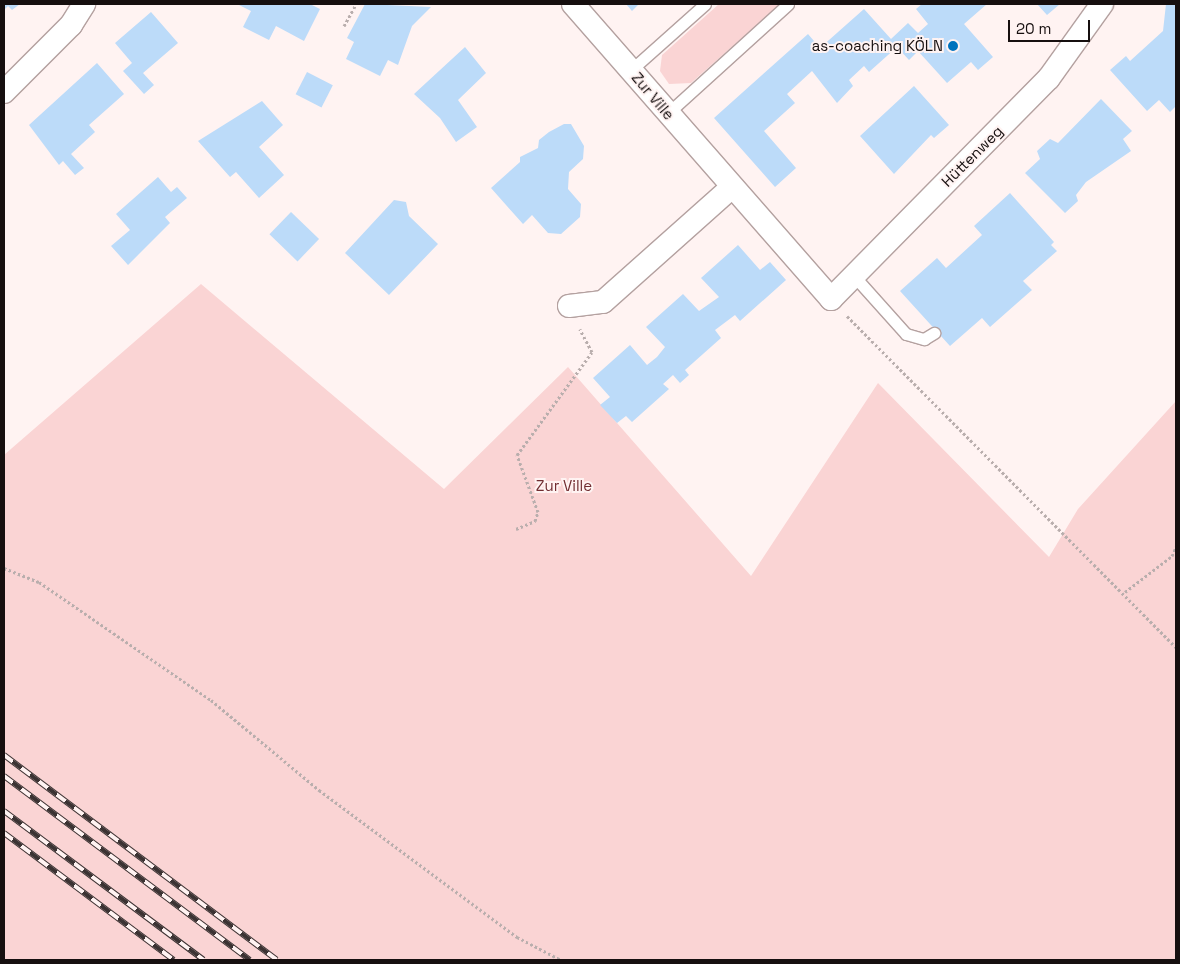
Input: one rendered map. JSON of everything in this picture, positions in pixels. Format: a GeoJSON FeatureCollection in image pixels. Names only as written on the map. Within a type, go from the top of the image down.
{"type":"FeatureCollection","features":[{"type":"Feature","properties":{"kind":"street"},"geometry":{"type":"LineString","coordinates":[[4,92],[71,26],[84,4]]}},
{"type":"Feature","properties":{"kind":"street","name":"Zur Ville"},"geometry":{"type":"LineString","coordinates":[[573,4],[668,113],[730,189],[831,299]]}},
{"type":"Feature","properties":{"kind":"street","name":"Hüttenweg"},"geometry":{"type":"LineString","coordinates":[[831,299],[1049,78],[1074,50],[1102,4]]}},
{"type":"Feature","properties":{"kind":"street"},"geometry":{"type":"LineString","coordinates":[[569,306],[603,302],[730,189]]}},
{"type":"Feature","properties":{"kind":"lane"},"geometry":{"type":"LineString","coordinates":[[631,70],[706,4]]}},
{"type":"Feature","properties":{"kind":"lane"},"geometry":{"type":"LineString","coordinates":[[668,113],[788,4]]}},
{"type":"Feature","properties":{"kind":"lane"},"geometry":{"type":"LineString","coordinates":[[854,276],[906,334],[924,339],[934,333]]}},
{"type":"Feature","properties":{"kind":"path"},"geometry":{"type":"LineString","coordinates":[[344,26],[356,4]]}},
{"type":"Feature","properties":{"kind":"path"},"geometry":{"type":"LineString","coordinates":[[831,299],[1125,592],[1176,647]]}},
{"type":"Feature","properties":{"kind":"path"},"geometry":{"type":"LineString","coordinates":[[516,529],[535,521],[538,512],[517,455],[592,352],[569,306]]}},
{"type":"Feature","properties":{"kind":"path"},"geometry":{"type":"LineString","coordinates":[[1125,592],[1172,556],[1176,547]]}},
{"type":"Feature","properties":{"kind":"path"},"geometry":{"type":"LineString","coordinates":[[4,568],[39,582],[211,700],[319,790],[517,937],[561,960]]}},
{"type":"Feature","properties":{"kind":"green space"},"geometry":{"type":"Polygon","coordinates":[[[719,4],[780,4],[691,83],[669,84],[660,71],[662,55],[719,4]]]}},
{"type":"Feature","properties":{"kind":"green space"},"geometry":{"type":"Polygon","coordinates":[[[201,284],[444,489],[568,367],[751,576],[878,383],[1049,557],[1078,509],[1176,401],[1176,960],[4,960],[4,455],[201,284]]]}},
{"type":"Feature","properties":{"kind":"building"},"geometry":{"type":"Polygon","coordinates":[[[4,4],[20,4],[12,10],[8,6],[4,10],[4,4]]]}},
{"type":"Feature","properties":{"kind":"building"},"geometry":{"type":"Polygon","coordinates":[[[237,4],[310,4],[320,9],[304,41],[276,26],[269,40],[243,27],[251,11],[237,4]]]}},
{"type":"Feature","properties":{"kind":"building"},"geometry":{"type":"Polygon","coordinates":[[[365,4],[431,7],[412,26],[398,65],[388,60],[380,76],[346,59],[354,42],[347,38],[365,4]]]}},
{"type":"Feature","properties":{"kind":"building"},"geometry":{"type":"Polygon","coordinates":[[[626,4],[639,4],[632,11],[626,4]]]}},
{"type":"Feature","properties":{"kind":"building"},"geometry":{"type":"Polygon","coordinates":[[[922,4],[987,4],[964,24],[993,57],[978,70],[971,62],[947,83],[918,51],[909,60],[897,47],[869,72],[864,66],[849,80],[853,86],[837,103],[812,71],[787,94],[795,103],[764,131],[796,168],[775,187],[714,118],[808,34],[820,48],[864,9],[891,39],[908,23],[918,33],[928,24],[916,9],[922,4]]]}},
{"type":"Feature","properties":{"kind":"building"},"geometry":{"type":"Polygon","coordinates":[[[1037,4],[1060,4],[1047,15],[1037,4]]]}},
{"type":"Feature","properties":{"kind":"building"},"geometry":{"type":"Polygon","coordinates":[[[1166,4],[1176,4],[1176,106],[1170,112],[1159,100],[1147,111],[1110,70],[1126,56],[1130,61],[1163,31],[1166,4]]]}},
{"type":"Feature","properties":{"kind":"building"},"geometry":{"type":"Polygon","coordinates":[[[151,12],[178,43],[143,73],[154,85],[144,94],[123,71],[132,63],[115,43],[151,12]]]}},
{"type":"Feature","properties":{"kind":"building"},"geometry":{"type":"Polygon","coordinates":[[[465,47],[486,73],[458,100],[477,127],[456,142],[440,118],[414,94],[465,47]]]}},
{"type":"Feature","properties":{"kind":"building"},"geometry":{"type":"Polygon","coordinates":[[[97,63],[124,94],[89,125],[95,132],[71,154],[84,168],[75,175],[63,161],[59,165],[29,125],[97,63]]]}},
{"type":"Feature","properties":{"kind":"building"},"geometry":{"type":"Polygon","coordinates":[[[307,72],[333,85],[321,107],[296,94],[307,72]]]}},
{"type":"Feature","properties":{"kind":"building"},"geometry":{"type":"Polygon","coordinates":[[[914,86],[949,125],[934,138],[931,135],[894,174],[860,136],[914,86]]]}},
{"type":"Feature","properties":{"kind":"building"},"geometry":{"type":"Polygon","coordinates":[[[1101,99],[1132,131],[1123,139],[1131,151],[1086,182],[1076,195],[1078,201],[1065,213],[1025,173],[1040,159],[1037,151],[1050,139],[1058,143],[1101,99]]]}},
{"type":"Feature","properties":{"kind":"building"},"geometry":{"type":"Polygon","coordinates":[[[262,101],[283,125],[259,147],[284,175],[259,198],[236,172],[230,177],[198,141],[262,101]]]}},
{"type":"Feature","properties":{"kind":"building"},"geometry":{"type":"Polygon","coordinates":[[[564,124],[571,124],[584,146],[583,159],[569,172],[568,189],[581,204],[580,217],[561,234],[548,233],[532,215],[523,224],[491,188],[520,162],[520,157],[538,148],[539,140],[564,124]]]}},
{"type":"Feature","properties":{"kind":"building"},"geometry":{"type":"Polygon","coordinates":[[[158,177],[171,192],[177,187],[187,198],[165,217],[170,223],[128,265],[111,246],[130,230],[116,214],[158,177]]]}},
{"type":"Feature","properties":{"kind":"building"},"geometry":{"type":"Polygon","coordinates":[[[1010,193],[1054,242],[1051,245],[1057,251],[1023,281],[1032,290],[990,327],[982,318],[950,346],[900,291],[937,258],[946,268],[982,235],[974,226],[1010,193]]]}},
{"type":"Feature","properties":{"kind":"building"},"geometry":{"type":"Polygon","coordinates":[[[394,200],[406,202],[409,216],[438,244],[389,295],[345,253],[394,200]]]}},
{"type":"Feature","properties":{"kind":"building"},"geometry":{"type":"Polygon","coordinates":[[[291,212],[319,239],[298,261],[269,234],[291,212]]]}},
{"type":"Feature","properties":{"kind":"building"},"geometry":{"type":"Polygon","coordinates":[[[738,245],[760,270],[770,262],[786,280],[740,321],[735,315],[715,330],[721,338],[685,370],[689,375],[680,383],[673,375],[663,384],[669,389],[632,422],[626,416],[617,423],[600,405],[610,397],[593,378],[630,345],[647,365],[657,357],[665,347],[646,327],[683,294],[699,311],[719,297],[701,278],[738,245]]]}},
{"type":"Feature","properties":{"kind":"railway"},"geometry":{"type":"LineString","coordinates":[[4,755],[277,960]]}},
{"type":"Feature","properties":{"kind":"railway"},"geometry":{"type":"LineString","coordinates":[[4,776],[250,960]]}},
{"type":"Feature","properties":{"kind":"railway"},"geometry":{"type":"LineString","coordinates":[[4,811],[204,960]]}},
{"type":"Feature","properties":{"kind":"railway"},"geometry":{"type":"LineString","coordinates":[[4,833],[174,960]]}},
{"type":"Feature","properties":{"kind":"place","name":"as-coaching KÖLN"},"geometry":{"type":"Point","coordinates":[953,46]}}]}
